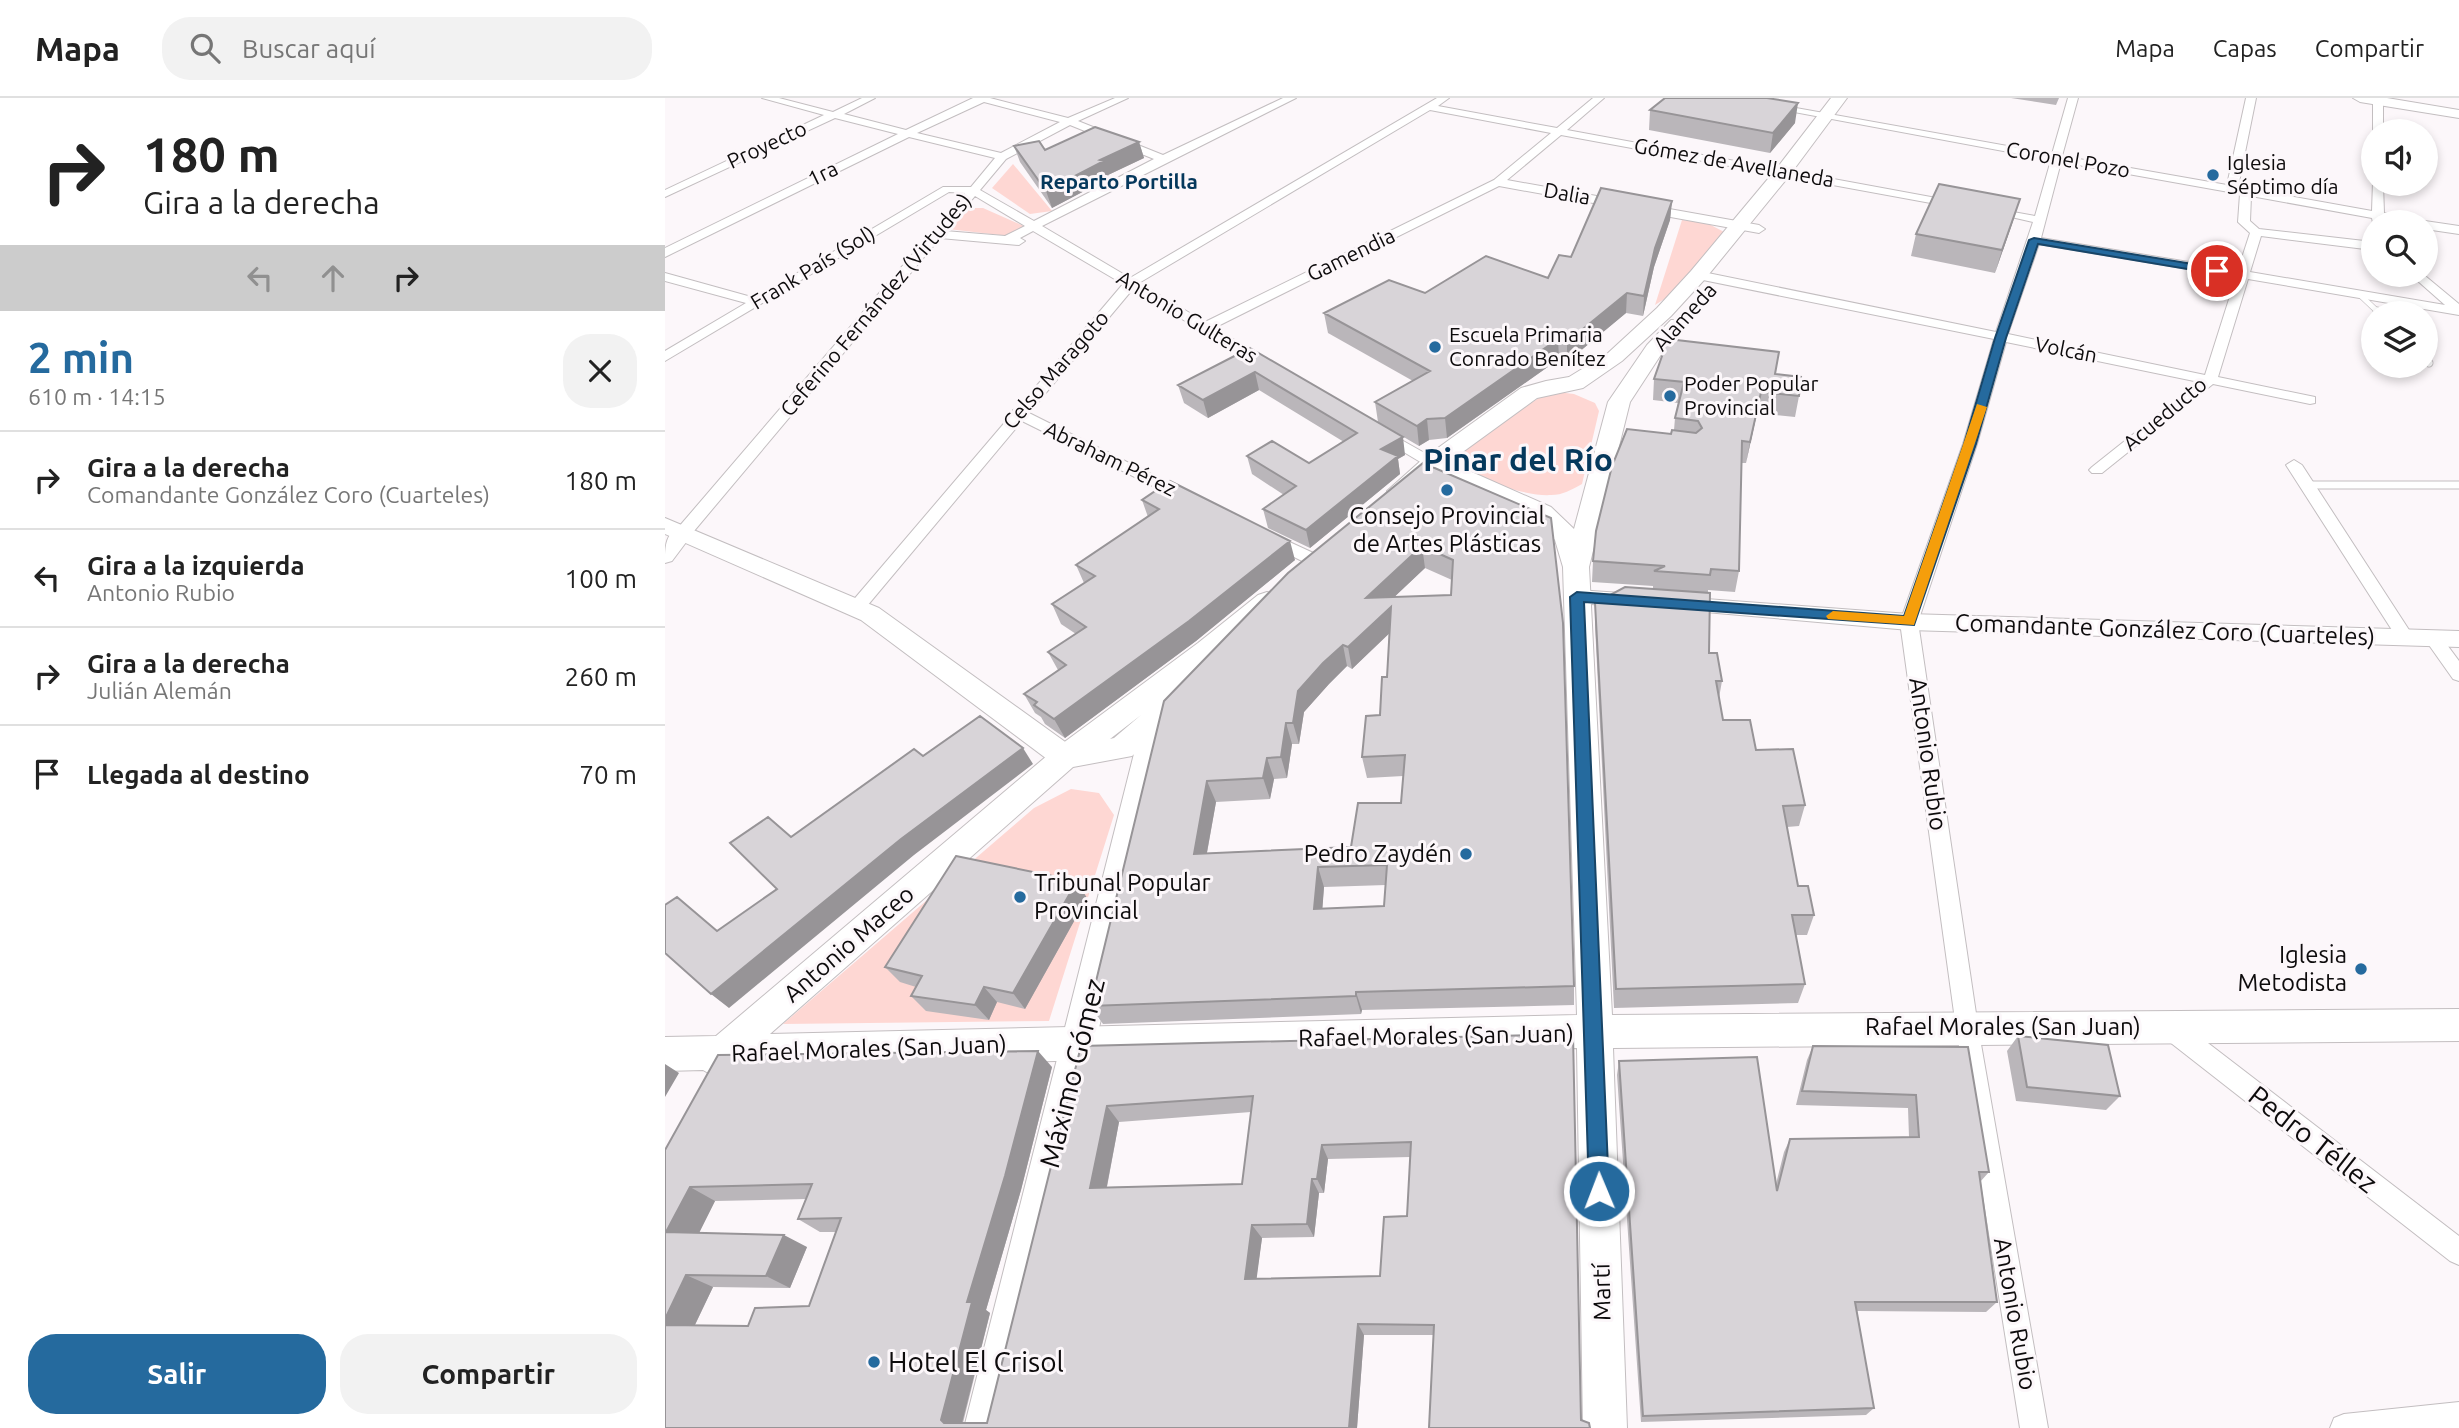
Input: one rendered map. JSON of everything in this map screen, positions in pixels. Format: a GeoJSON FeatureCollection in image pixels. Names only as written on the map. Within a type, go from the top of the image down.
{"type":"FeatureCollection","features":[{"type":"Feature","properties":{"kind":"main road","name":"Alameda"},"geometry":{"type":"LineString","coordinates":[[1833,118],[1839,98]]}},
{"type":"Feature","properties":{"kind":"main road","name":"Alameda"},"geometry":{"type":"LineString","coordinates":[[1432,463],[1529,393],[1546,387],[1574,383],[1615,357],[1708,278],[1759,229],[1792,173],[1833,118],[1858,98]]}},
{"type":"Feature","properties":{"kind":"main road"},"geometry":{"type":"LineString","coordinates":[[2360,98],[2459,114]]}},
{"type":"Feature","properties":{"kind":"main road","name":"Alameda"},"geometry":{"type":"LineString","coordinates":[[1576,582],[1592,497],[1614,439],[1619,402],[1654,349],[1708,278],[1737,225],[1792,173]]}},
{"type":"Feature","properties":{"kind":"main road"},"geometry":{"type":"LineString","coordinates":[[1574,383],[1619,402]]}},
{"type":"Feature","properties":{"kind":"main road"},"geometry":{"type":"LineString","coordinates":[[1379,508],[1432,463],[1542,512],[1567,537],[1576,582]]}},
{"type":"Feature","properties":{"kind":"main road"},"geometry":{"type":"LineString","coordinates":[[1542,512],[1568,510],[1592,497]]}},
{"type":"Feature","properties":{"kind":"main road"},"geometry":{"type":"LineString","coordinates":[[674,529],[870,614],[1065,757]]}},
{"type":"Feature","properties":{"kind":"main road","name":"Antonio Maceo"},"geometry":{"type":"LineString","coordinates":[[702,1088],[721,1054],[1065,757],[1208,650],[1337,543]]}},
{"type":"Feature","properties":{"kind":"main road","name":"Martí"},"geometry":{"type":"LineString","coordinates":[[1576,582],[1595,1034],[1605,1428]]}},
{"type":"Feature","properties":{"kind":"main road","name":"Antonio Maceo"},"geometry":{"type":"LineString","coordinates":[[1065,757],[1122,748],[1157,718],[1208,650]]}},
{"type":"Feature","properties":{"kind":"main road","name":"Máximo Gómez"},"geometry":{"type":"LineString","coordinates":[[985,1428],[1157,718]]}},
{"type":"Feature","properties":{"kind":"main road","name":"Rafael Morales (San Juan)"},"geometry":{"type":"LineString","coordinates":[[665,1054],[1080,1042],[1595,1034],[1721,1029],[2459,1025]]}},
{"type":"Feature","properties":{"kind":"street"},"geometry":{"type":"LineString","coordinates":[[767,98],[1002,157]]}},
{"type":"Feature","properties":{"kind":"street","name":"Proyecto"},"geometry":{"type":"LineString","coordinates":[[665,194],[870,98]]}},
{"type":"Feature","properties":{"kind":"street","name":"Ceferino Fernández (Virtudes)"},"geometry":{"type":"LineString","coordinates":[[665,556],[674,529],[936,234],[968,189],[1002,157],[1069,121],[1123,98]]}},
{"type":"Feature","properties":{"kind":"street"},"geometry":{"type":"LineString","coordinates":[[1005,241],[1163,159],[1291,98]]}},
{"type":"Feature","properties":{"kind":"street","name":"Celso Maragoto"},"geometry":{"type":"LineString","coordinates":[[856,608],[1018,413],[1131,283],[1444,98]]}},
{"type":"Feature","properties":{"kind":"street","name":"Gamendia"},"geometry":{"type":"LineString","coordinates":[[1205,328],[1498,182],[1599,98]]}},
{"type":"Feature","properties":{"kind":"street","name":"Coronel Pozo"},"geometry":{"type":"LineString","coordinates":[[1724,98],[2246,192],[2361,216]]}},
{"type":"Feature","properties":{"kind":"street","name":"Antonio Rubio"},"geometry":{"type":"LineString","coordinates":[[2034,1428],[1967,1027],[1909,622],[1970,444],[2001,338],[2034,240],[2073,98]]}},
{"type":"Feature","properties":{"kind":"street"},"geometry":{"type":"LineString","coordinates":[[2232,190],[2251,98]]}},
{"type":"Feature","properties":{"kind":"street"},"geometry":{"type":"LineString","coordinates":[[981,99],[1069,121],[1163,159]]}},
{"type":"Feature","properties":{"kind":"street","name":"1ra"},"geometry":{"type":"LineString","coordinates":[[665,253],[981,99]]}},
{"type":"Feature","properties":{"kind":"street"},"geometry":{"type":"LineString","coordinates":[[2378,101],[2378,119]]}},
{"type":"Feature","properties":{"kind":"street","name":"Gómez de Avellaneda"},"geometry":{"type":"LineString","coordinates":[[1429,107],[2039,220]]}},
{"type":"Feature","properties":{"kind":"street","name":"Dalia"},"geometry":{"type":"LineString","coordinates":[[1498,182],[1759,229]]}},
{"type":"Feature","properties":{"kind":"street","name":"Frank País (Sol)"},"geometry":{"type":"LineString","coordinates":[[665,357],[947,188],[968,189]]}},
{"type":"Feature","properties":{"kind":"street","name":"Antonio Gulteras"},"geometry":{"type":"LineString","coordinates":[[968,189],[1276,371]]}},
{"type":"Feature","properties":{"kind":"street"},"geometry":{"type":"LineString","coordinates":[[2246,192],[2244,222],[2256,232],[2361,245]]}},
{"type":"Feature","properties":{"kind":"street"},"geometry":{"type":"LineString","coordinates":[[2438,227],[2459,230]]}},
{"type":"Feature","properties":{"kind":"street","name":"Acueducto"},"geometry":{"type":"LineString","coordinates":[[2098,470],[2211,379],[2256,232]]}},
{"type":"Feature","properties":{"kind":"street"},"geometry":{"type":"LineString","coordinates":[[936,234],[1005,241],[1055,239]]}},
{"type":"Feature","properties":{"kind":"street"},"geometry":{"type":"LineString","coordinates":[[2034,240],[2459,310]]}},
{"type":"Feature","properties":{"kind":"street"},"geometry":{"type":"LineString","coordinates":[[665,277],[755,302]]}},
{"type":"Feature","properties":{"kind":"street","name":"Volcán"},"geometry":{"type":"LineString","coordinates":[[1708,278],[2311,400]]}},
{"type":"Feature","properties":{"kind":"street"},"geometry":{"type":"LineString","coordinates":[[2431,287],[2459,310]]}},
{"type":"Feature","properties":{"kind":"street","name":"Abraham Pérez"},"geometry":{"type":"LineString","coordinates":[[1018,413],[1204,506]]}},
{"type":"Feature","properties":{"kind":"street"},"geometry":{"type":"LineString","coordinates":[[1372,428],[1432,463]]}},
{"type":"Feature","properties":{"kind":"street"},"geometry":{"type":"LineString","coordinates":[[2294,465],[2405,637]]}},
{"type":"Feature","properties":{"kind":"street"},"geometry":{"type":"LineString","coordinates":[[1254,530],[1316,561]]}},
{"type":"Feature","properties":{"kind":"street","name":"Comandante González Coro (Cuarteles)"},"geometry":{"type":"LineString","coordinates":[[1576,582],[1909,622],[2459,639]]}},
{"type":"Feature","properties":{"kind":"street"},"geometry":{"type":"LineString","coordinates":[[2433,638],[2459,674]]}},
{"type":"Feature","properties":{"kind":"street","name":"Pedro Téllez"},"geometry":{"type":"LineString","coordinates":[[2167,1025],[2459,1252]]}},
{"type":"Feature","properties":{"kind":"street"},"geometry":{"type":"LineString","coordinates":[[2344,1428],[2459,1416]]}},
{"type":"Feature","properties":{"kind":"lane"},"geometry":{"type":"LineString","coordinates":[[2359,293],[2367,301]]}},
{"type":"Feature","properties":{"kind":"lane"},"geometry":{"type":"LineString","coordinates":[[2305,485],[2459,485]]}},
{"type":"Feature","properties":{"kind":"shaded area"},"geometry":{"type":"Polygon","coordinates":[[[1013,164],[1052,211],[1030,214],[992,188],[1013,164]]]}},
{"type":"Feature","properties":{"kind":"shaded area"},"geometry":{"type":"Polygon","coordinates":[[[969,208],[983,208],[1026,227],[1008,236],[948,229],[969,208]]]}},
{"type":"Feature","properties":{"kind":"shaded area"},"geometry":{"type":"Polygon","coordinates":[[[1682,220],[1707,223],[1726,233],[1666,298],[1655,305],[1682,220]]]}},
{"type":"Feature","properties":{"kind":"shaded area"},"geometry":{"type":"Polygon","coordinates":[[[1549,391],[1574,394],[1595,403],[1599,411],[1582,484],[1559,494],[1528,493],[1487,480],[1464,468],[1457,461],[1458,453],[1549,391]]]}},
{"type":"Feature","properties":{"kind":"shaded area"},"geometry":{"type":"Polygon","coordinates":[[[1071,789],[1099,793],[1114,815],[1049,1021],[783,1024],[1034,808],[1071,789]]]}},
{"type":"Feature","properties":{"kind":"building"},"geometry":{"type":"Polygon","coordinates":[[[1665,98],[1767,98],[1798,103],[1773,133],[1650,110],[1665,98]]]}},
{"type":"Feature","properties":{"kind":"building"},"geometry":{"type":"Polygon","coordinates":[[[1095,127],[1139,142],[1100,160],[1104,161],[1046,191],[1014,146],[1039,141],[1045,150],[1095,127]]]}},
{"type":"Feature","properties":{"kind":"building"},"geometry":{"type":"Polygon","coordinates":[[[1939,184],[2020,199],[2002,250],[1916,234],[1939,184]]]}},
{"type":"Feature","properties":{"kind":"building"},"geometry":{"type":"Polygon","coordinates":[[[1601,188],[1672,201],[1655,248],[1644,296],[1627,293],[1567,342],[1558,339],[1445,418],[1427,419],[1417,426],[1375,402],[1430,371],[1324,313],[1389,280],[1425,293],[1486,256],[1548,278],[1559,255],[1571,257],[1601,188]]]}},
{"type":"Feature","properties":{"kind":"building"},"geometry":{"type":"Polygon","coordinates":[[[1668,339],[1779,352],[1775,374],[1801,377],[1799,396],[1761,392],[1750,442],[1742,441],[1739,571],[1711,569],[1710,575],[1654,571],[1665,566],[1593,561],[1596,531],[1612,466],[1627,429],[1671,434],[1672,430],[1696,433],[1702,428],[1698,421],[1675,418],[1684,382],[1654,379],[1668,339]]]}},
{"type":"Feature","properties":{"kind":"building"},"geometry":{"type":"Polygon","coordinates":[[[1250,348],[1403,437],[1381,449],[1398,456],[1306,530],[1263,509],[1296,486],[1247,456],[1272,441],[1309,463],[1357,433],[1255,372],[1203,400],[1178,385],[1250,348]]]}},
{"type":"Feature","properties":{"kind":"building"},"geometry":{"type":"Polygon","coordinates":[[[1423,463],[1551,518],[1563,623],[1574,986],[1356,992],[1356,996],[1090,1006],[1164,701],[1288,573],[1423,463]],[[1422,546],[1366,598],[1451,595],[1453,560],[1422,546]],[[1391,607],[1348,647],[1343,645],[1298,691],[1293,723],[1286,723],[1281,757],[1267,758],[1263,778],[1207,781],[1194,854],[1351,847],[1358,803],[1401,803],[1405,755],[1362,757],[1366,716],[1380,715],[1382,677],[1387,677],[1391,607]],[[1387,865],[1318,867],[1314,909],[1384,906],[1387,865]]]}},
{"type":"Feature","properties":{"kind":"building"},"geometry":{"type":"Polygon","coordinates":[[[1170,481],[1290,541],[1189,621],[1054,719],[1034,705],[1037,702],[1024,694],[1066,665],[1048,652],[1086,627],[1052,604],[1095,576],[1076,565],[1159,509],[1142,500],[1170,481]]]}},
{"type":"Feature","properties":{"kind":"building"},"geometry":{"type":"Polygon","coordinates":[[[1625,587],[1710,593],[1709,653],[1717,653],[1722,681],[1716,681],[1723,720],[1750,720],[1756,750],[1793,749],[1805,805],[1783,806],[1798,886],[1808,886],[1814,915],[1792,915],[1805,984],[1616,989],[1595,603],[1625,587]]]}},
{"type":"Feature","properties":{"kind":"building"},"geometry":{"type":"Polygon","coordinates":[[[980,716],[1023,748],[901,839],[711,994],[665,953],[665,905],[677,897],[717,931],[777,889],[730,843],[768,817],[791,837],[914,749],[923,756],[980,716]]]}},
{"type":"Feature","properties":{"kind":"building"},"geometry":{"type":"Polygon","coordinates":[[[956,856],[1077,881],[1013,993],[984,987],[975,1005],[911,996],[922,976],[885,967],[956,856]]]}},
{"type":"Feature","properties":{"kind":"building"},"geometry":{"type":"Polygon","coordinates":[[[1573,1034],[1581,1420],[1589,1423],[1590,1428],[1429,1428],[1434,1325],[1358,1324],[1349,1428],[665,1428],[665,1325],[748,1326],[755,1308],[809,1306],[841,1218],[798,1219],[812,1184],[690,1187],[666,1232],[784,1235],[766,1276],[686,1275],[665,1319],[665,1150],[718,1055],[1038,1051],[1005,1176],[967,1302],[972,1302],[941,1420],[944,1423],[987,1423],[1081,1046],[1573,1034]],[[1253,1096],[1107,1106],[1090,1188],[1242,1184],[1253,1096]],[[1411,1142],[1322,1145],[1317,1179],[1312,1179],[1307,1224],[1252,1225],[1245,1279],[1380,1276],[1384,1217],[1407,1216],[1411,1142]]]}},
{"type":"Feature","properties":{"kind":"building"},"geometry":{"type":"Polygon","coordinates":[[[2018,1036],[2108,1045],[2120,1096],[2027,1087],[2018,1036]]]}},
{"type":"Feature","properties":{"kind":"building"},"geometry":{"type":"Polygon","coordinates":[[[1813,1046],[1968,1047],[1989,1172],[1979,1172],[1997,1302],[1855,1302],[1874,1408],[1643,1416],[1619,1061],[1757,1057],[1777,1191],[1790,1139],[1919,1137],[1916,1095],[1802,1091],[1813,1046]]]}},
{"type":"Feature","properties":{"kind":"slow traffic"},"geometry":{"type":"LineString","coordinates":[[1833,616],[1909,622],[1981,407]]}},
{"type":"Feature","properties":{"kind":"place","name":"Iglesia Séptimo día"},"geometry":{"type":"Point","coordinates":[2213,175]}},
{"type":"Feature","properties":{"kind":"place","name":"Escuela Primaria Conrado Benítez"},"geometry":{"type":"Point","coordinates":[1435,347]}},
{"type":"Feature","properties":{"kind":"place","name":"Poder Popular Provincial"},"geometry":{"type":"Point","coordinates":[1670,396]}},
{"type":"Feature","properties":{"kind":"place","name":"Consejo Provincial de Artes Plásticas"},"geometry":{"type":"Point","coordinates":[1447,490]}},
{"type":"Feature","properties":{"kind":"place","name":"Pedro Zaydén"},"geometry":{"type":"Point","coordinates":[1466,854]}},
{"type":"Feature","properties":{"kind":"place","name":"Tribunal Popular Provincial"},"geometry":{"type":"Point","coordinates":[1020,897]}},
{"type":"Feature","properties":{"kind":"place","name":"Iglesia Metodista"},"geometry":{"type":"Point","coordinates":[2361,969]}},
{"type":"Feature","properties":{"kind":"place","name":"Hotel El Crisol"},"geometry":{"type":"Point","coordinates":[874,1362]}},
{"type":"Feature","properties":{"kind":"district","name":"Reparto Portilla"},"geometry":{"type":"Point","coordinates":[1119,182]}},
{"type":"Feature","properties":{"kind":"district","name":"Pinar del Río"},"geometry":{"type":"Point","coordinates":[1518,460]}},
{"type":"Feature","properties":{"kind":"route"},"geometry":{"type":"LineString","coordinates":[[1599,1191],[1577,597],[1909,622],[1970,444],[2001,338],[2034,240],[2217,271]]}}]}
